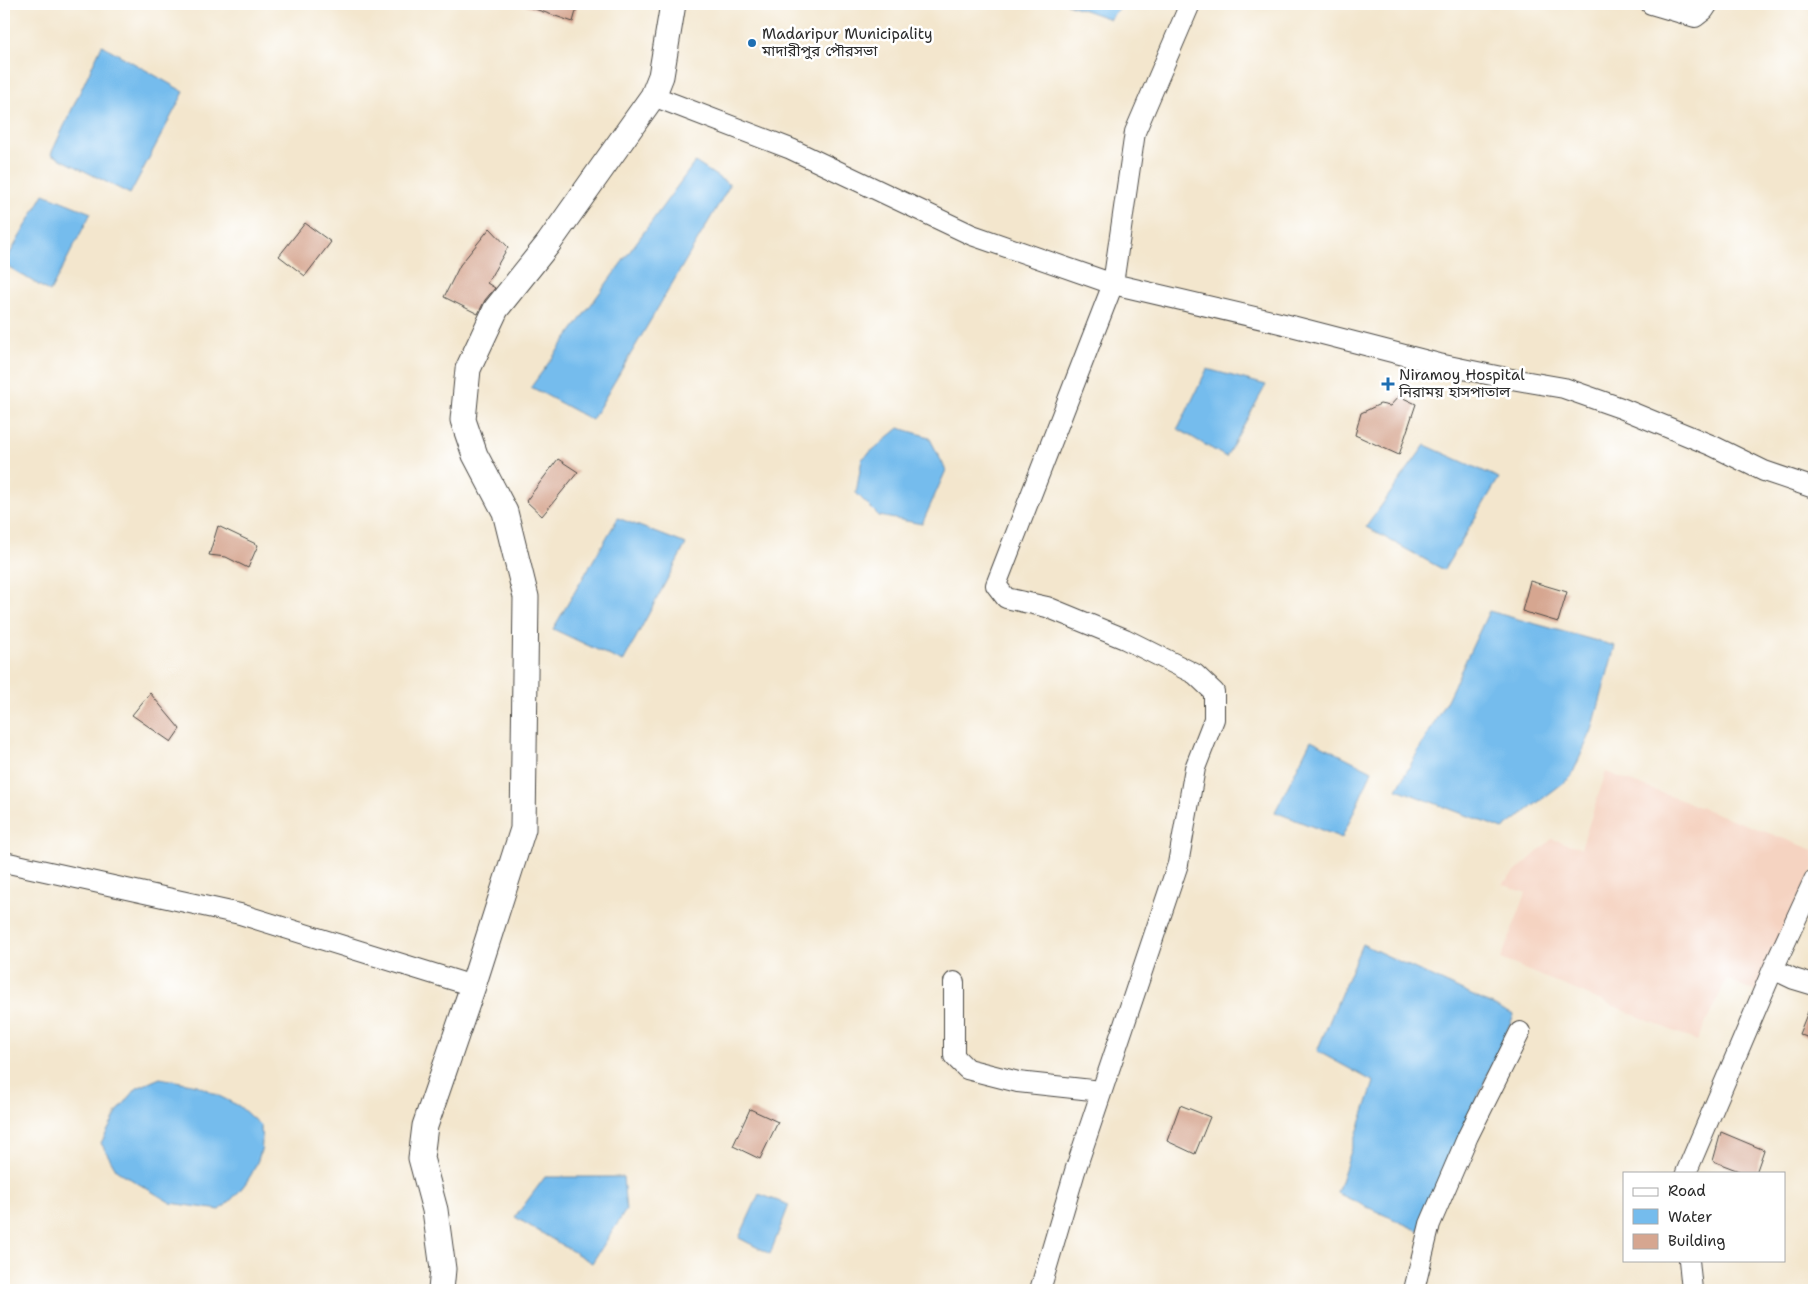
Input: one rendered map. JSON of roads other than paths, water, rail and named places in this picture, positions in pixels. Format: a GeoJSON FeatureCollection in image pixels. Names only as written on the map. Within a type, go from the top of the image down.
{"type":"FeatureCollection","features":[{"type":"Feature","properties":{"kind":"street"},"geometry":{"type":"LineString","coordinates":[[442,1290],[443,1269],[435,1210],[421,1158],[425,1126],[524,829],[526,598],[505,512],[475,455],[463,420],[468,369],[496,309],[548,244],[653,96],[661,76],[674,4]]}},
{"type":"Feature","properties":{"kind":"street"},"geometry":{"type":"LineString","coordinates":[[1040,1290],[1072,1180],[1178,864],[1195,768],[1214,719],[1214,692],[1195,674],[1125,639],[1047,607],[1006,598],[996,585],[1113,284],[1135,132],[1190,4]]}},
{"type":"Feature","properties":{"kind":"street"},"geometry":{"type":"LineString","coordinates":[[1651,4],[1695,17],[1708,4]]}},
{"type":"Feature","properties":{"kind":"street"},"geometry":{"type":"LineString","coordinates":[[653,96],[791,149],[972,235],[1113,284],[1284,324],[1439,364],[1564,388],[1622,408],[1713,446],[1764,471],[1814,488]]}},
{"type":"Feature","properties":{"kind":"street"},"geometry":{"type":"LineString","coordinates":[[4,862],[240,914],[473,986]]}},
{"type":"Feature","properties":{"kind":"street"},"geometry":{"type":"LineString","coordinates":[[1686,1172],[1773,969],[1814,880]]}},
{"type":"Feature","properties":{"kind":"street"},"geometry":{"type":"LineString","coordinates":[[1773,969],[1794,979],[1814,985]]}},
{"type":"Feature","properties":{"kind":"street"},"geometry":{"type":"LineString","coordinates":[[954,982],[954,1056],[968,1069],[1018,1082],[1102,1091]]}},
{"type":"Feature","properties":{"kind":"street"},"geometry":{"type":"LineString","coordinates":[[1414,1290],[1430,1224],[1468,1136],[1520,1032]]}},
{"type":"Feature","properties":{"kind":"street"},"geometry":{"type":"LineString","coordinates":[[1689,1262],[1692,1290]]}},
{"type":"Feature","properties":{"kind":"water"},"geometry":{"type":"Polygon","coordinates":[[[1067,4],[1122,4],[1110,19],[1067,4]]]}},
{"type":"Feature","properties":{"kind":"water"},"geometry":{"type":"Polygon","coordinates":[[[102,45],[184,92],[130,194],[51,154],[102,45]]]}},
{"type":"Feature","properties":{"kind":"water"},"geometry":{"type":"Polygon","coordinates":[[[695,162],[730,185],[592,420],[531,387],[695,162]]]}},
{"type":"Feature","properties":{"kind":"water"},"geometry":{"type":"Polygon","coordinates":[[[44,194],[91,213],[50,292],[4,264],[44,194]]]}},
{"type":"Feature","properties":{"kind":"water"},"geometry":{"type":"Polygon","coordinates":[[[1207,369],[1266,385],[1226,457],[1178,429],[1207,369]]]}},
{"type":"Feature","properties":{"kind":"water"},"geometry":{"type":"Polygon","coordinates":[[[899,428],[929,437],[946,470],[922,524],[879,516],[856,493],[862,459],[899,428]]]}},
{"type":"Feature","properties":{"kind":"water"},"geometry":{"type":"Polygon","coordinates":[[[1425,445],[1499,478],[1444,570],[1366,527],[1425,445]]]}},
{"type":"Feature","properties":{"kind":"water"},"geometry":{"type":"Polygon","coordinates":[[[618,518],[686,544],[623,662],[553,629],[618,518]]]}},
{"type":"Feature","properties":{"kind":"water"},"geometry":{"type":"Polygon","coordinates":[[[1489,611],[1615,646],[1592,730],[1571,777],[1503,829],[1397,789],[1448,698],[1489,611]]]}},
{"type":"Feature","properties":{"kind":"water"},"geometry":{"type":"Polygon","coordinates":[[[1311,740],[1372,771],[1342,838],[1275,812],[1311,740]]]}},
{"type":"Feature","properties":{"kind":"water"},"geometry":{"type":"Polygon","coordinates":[[[1362,944],[1514,1015],[1419,1231],[1337,1193],[1374,1082],[1317,1051],[1362,944]]]}},
{"type":"Feature","properties":{"kind":"water"},"geometry":{"type":"Polygon","coordinates":[[[160,1078],[197,1085],[239,1106],[261,1126],[262,1147],[255,1168],[246,1183],[220,1210],[171,1203],[117,1171],[101,1143],[118,1111],[137,1088],[160,1078]]]}},
{"type":"Feature","properties":{"kind":"water"},"geometry":{"type":"Polygon","coordinates":[[[545,1177],[623,1177],[626,1210],[592,1263],[515,1217],[545,1177]]]}},
{"type":"Feature","properties":{"kind":"water"},"geometry":{"type":"Polygon","coordinates":[[[759,1194],[789,1205],[770,1254],[739,1238],[759,1194]]]}},
{"type":"Feature","properties":{"kind":"place","name":"Madaripur Municipality মাদারীপুর পৌরসভা"},"geometry":{"type":"Point","coordinates":[752,43]}},
{"type":"Feature","properties":{"kind":"place","name":"Niramoy Hospital নিরাময় হাসপাতাল"},"geometry":{"type":"Point","coordinates":[1388,384]}}]}
